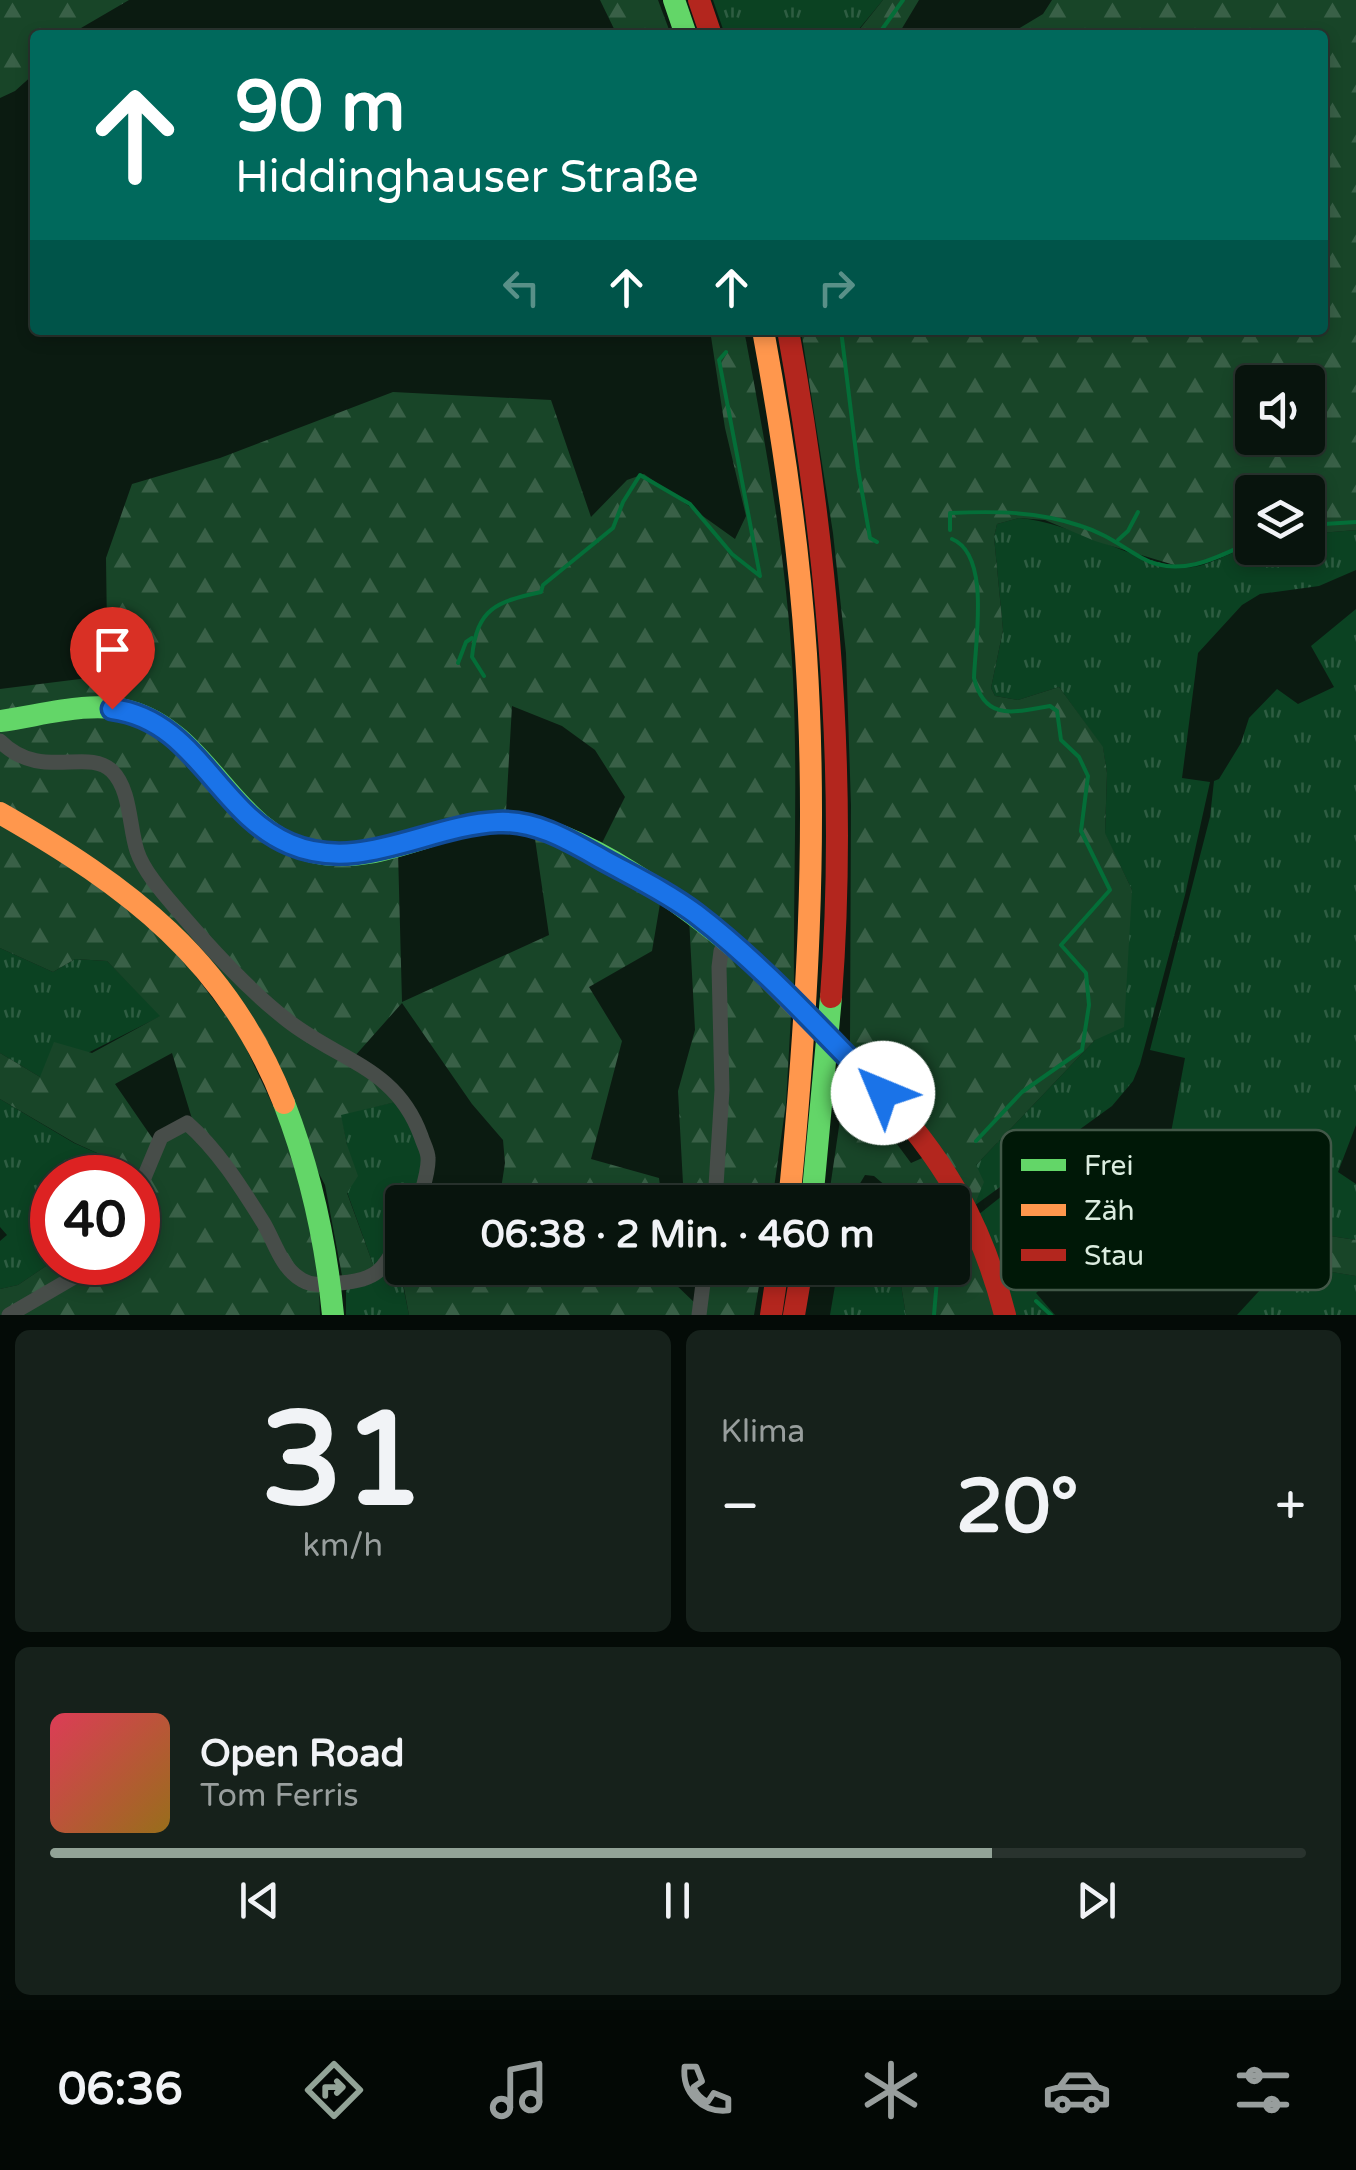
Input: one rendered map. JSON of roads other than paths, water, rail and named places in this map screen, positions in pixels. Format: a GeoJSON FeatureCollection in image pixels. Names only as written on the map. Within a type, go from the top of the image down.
{"type":"FeatureCollection","features":[{"type":"Feature","properties":{"kind":"main road"},"geometry":{"type":"LineString","coordinates":[[674,0],[684,30]]}},
{"type":"Feature","properties":{"kind":"main road"},"geometry":{"type":"LineString","coordinates":[[700,0],[710,30]]}},
{"type":"Feature","properties":{"kind":"main road"},"geometry":{"type":"LineString","coordinates":[[763,335],[797,551],[812,776],[808,994],[790,1185]]}},
{"type":"Feature","properties":{"kind":"main road"},"geometry":{"type":"LineString","coordinates":[[789,335],[822,549],[837,753],[834,960],[814,1185]]}},
{"type":"Feature","properties":{"kind":"main road"},"geometry":{"type":"LineString","coordinates":[[0,721],[112,709],[152,719],[172,733],[250,818],[286,842],[314,852],[356,854],[498,822],[534,826],[652,886],[729,940],[914,1126],[958,1185],[986,1249],[1005,1315]]}},
{"type":"Feature","properties":{"kind":"main road"},"geometry":{"type":"LineString","coordinates":[[0,813],[80,859],[120,888],[146,908],[204,966],[247,1032],[286,1104],[315,1198],[331,1283],[332,1315]]}},
{"type":"Feature","properties":{"kind":"main road"},"geometry":{"type":"LineString","coordinates":[[771,1315],[775,1285]]}},
{"type":"Feature","properties":{"kind":"main road"},"geometry":{"type":"LineString","coordinates":[[794,1315],[799,1285]]}},
{"type":"Feature","properties":{"kind":"street"},"geometry":{"type":"LineString","coordinates":[[0,741],[14,754],[33,762],[96,762],[112,771],[122,786],[138,854],[174,906],[258,998],[296,1028],[374,1072],[404,1100],[428,1158],[422,1185]]}},
{"type":"Feature","properties":{"kind":"street"},"geometry":{"type":"LineString","coordinates":[[715,1185],[722,1090],[719,966],[721,951],[729,940]]}},
{"type":"Feature","properties":{"kind":"street"},"geometry":{"type":"LineString","coordinates":[[153,1155],[161,1137],[187,1123],[210,1145],[265,1226],[280,1257],[297,1277],[308,1283],[366,1281],[385,1263]]}},
{"type":"Feature","properties":{"kind":"street"},"geometry":{"type":"LineString","coordinates":[[9,1315],[61,1285]]}},
{"type":"Feature","properties":{"kind":"street"},"geometry":{"type":"LineString","coordinates":[[699,1315],[703,1285]]}},
{"type":"Feature","properties":{"kind":"waterway"},"geometry":{"type":"LineString","coordinates":[[882,30],[903,0]]}},
{"type":"Feature","properties":{"kind":"waterway"},"geometry":{"type":"LineString","coordinates":[[842,335],[858,469],[870,538],[877,542]]}},
{"type":"Feature","properties":{"kind":"waterway"},"geometry":{"type":"LineString","coordinates":[[484,676],[472,657],[484,618],[501,604],[541,592],[543,585],[613,528],[640,475],[690,504],[732,554],[760,576],[719,360],[726,352]]}},
{"type":"Feature","properties":{"kind":"waterway"},"geometry":{"type":"LineString","coordinates":[[1118,540],[1138,512]]}},
{"type":"Feature","properties":{"kind":"waterway"},"geometry":{"type":"LineString","coordinates":[[950,530],[950,513],[1049,517],[1089,529],[1142,558],[1170,566],[1199,563],[1235,549]]}},
{"type":"Feature","properties":{"kind":"waterway"},"geometry":{"type":"LineString","coordinates":[[1325,524],[1356,522]]}},
{"type":"Feature","properties":{"kind":"waterway"},"geometry":{"type":"LineString","coordinates":[[952,539],[964,548],[976,581],[974,678],[979,692],[985,702],[1003,711],[1050,706],[1057,711],[1061,740],[1079,757],[1088,776],[1081,831],[1110,890],[1061,945],[1086,973],[1089,1005],[1082,1050],[1022,1092],[976,1141]]}},
{"type":"Feature","properties":{"kind":"waterway"},"geometry":{"type":"LineString","coordinates":[[458,663],[466,642],[472,638]]}},
{"type":"Feature","properties":{"kind":"waterway"},"geometry":{"type":"LineString","coordinates":[[934,1315],[937,1285]]}},
{"type":"Feature","properties":{"kind":"waterway"},"geometry":{"type":"LineString","coordinates":[[1036,1301],[1051,1315]]}}]}
